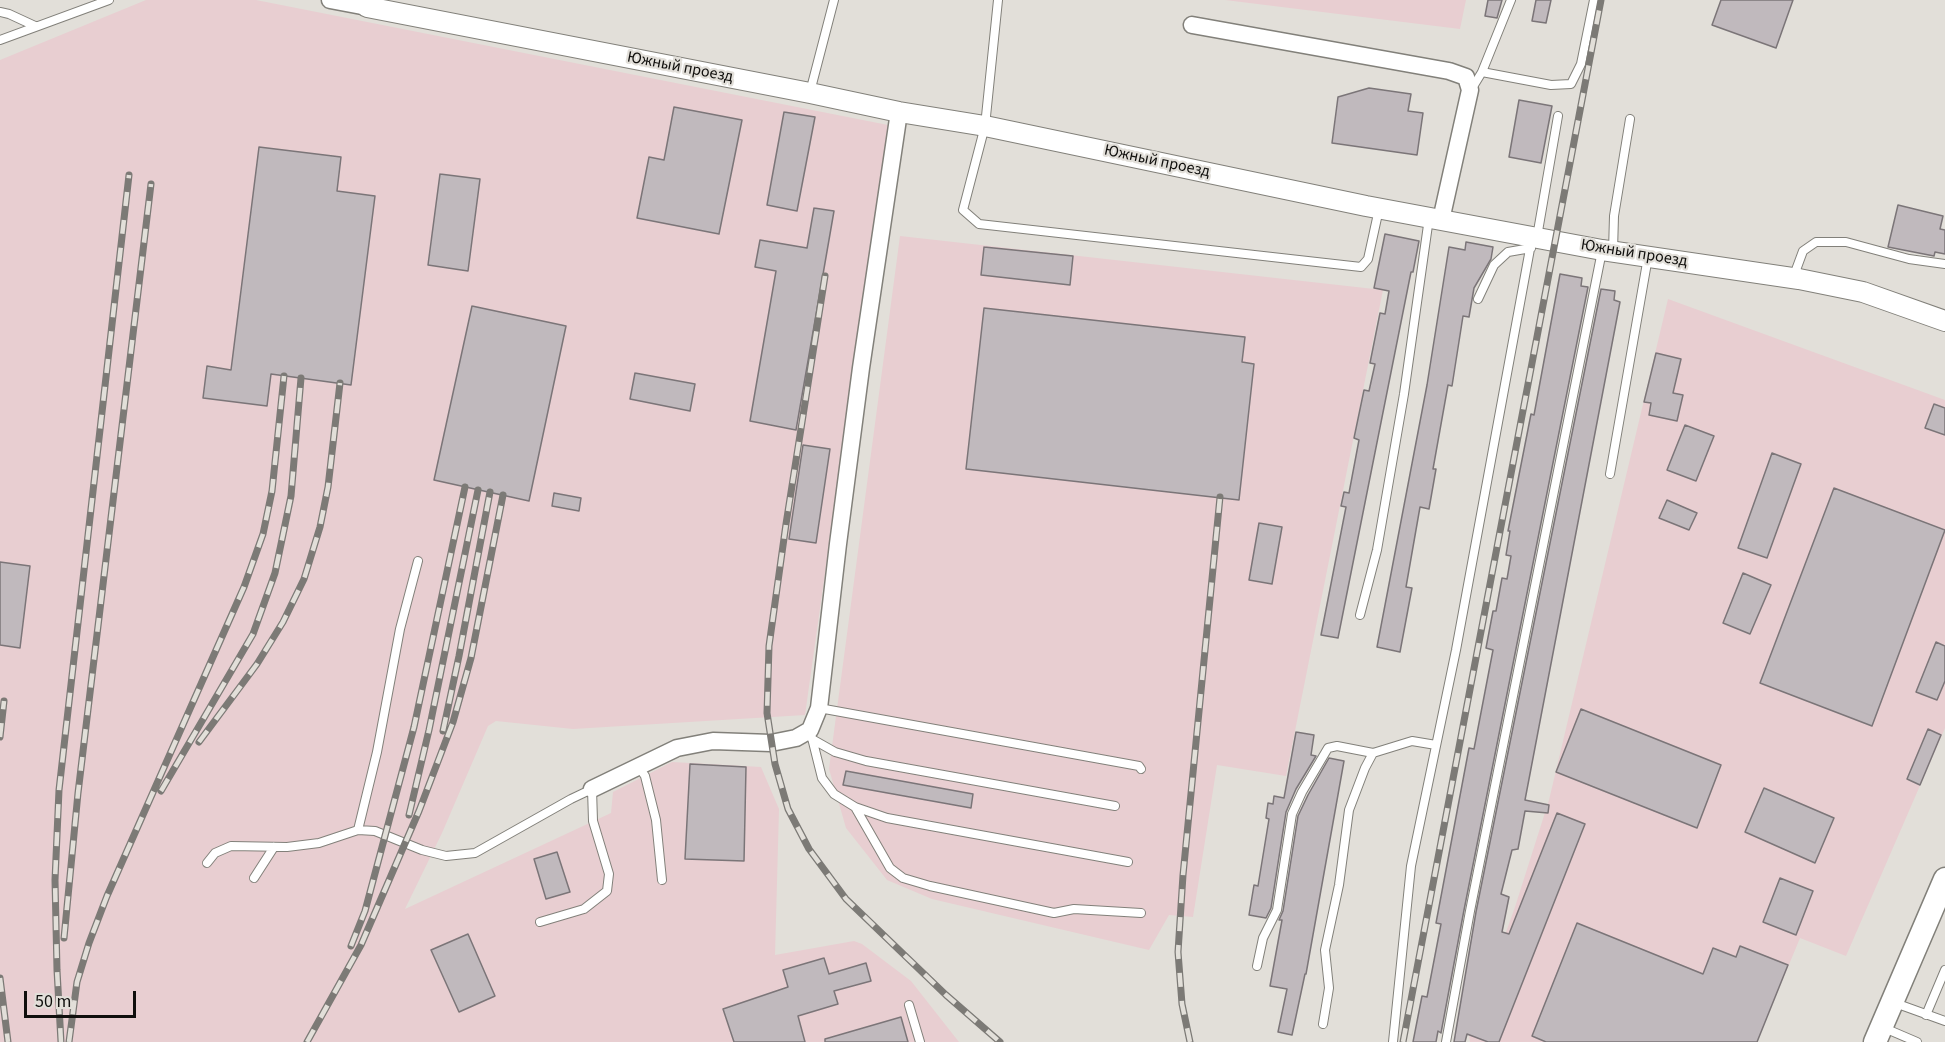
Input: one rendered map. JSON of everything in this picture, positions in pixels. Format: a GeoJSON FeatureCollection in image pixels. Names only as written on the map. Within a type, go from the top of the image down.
{"type":"FeatureCollection","features":[{"type":"Feature","properties":{"kind":"main road"},"geometry":{"type":"LineString","coordinates":[[1878,1034],[1945,879]]}},
{"type":"Feature","properties":{"kind":"street"},"geometry":{"type":"LineString","coordinates":[[330,0],[364,4]]}},
{"type":"Feature","properties":{"kind":"street","name":"Южный проезд"},"geometry":{"type":"LineString","coordinates":[[364,4],[899,112],[985,126],[1533,241],[1793,278],[1863,292],[1945,321]]}},
{"type":"Feature","properties":{"kind":"street"},"geometry":{"type":"LineString","coordinates":[[1191,25],[1449,71],[1466,77],[1470,90],[1435,219]]}},
{"type":"Feature","properties":{"kind":"street"},"geometry":{"type":"LineString","coordinates":[[592,789],[677,748],[713,741],[771,743],[811,735],[819,708],[861,368],[899,112]]}},
{"type":"Feature","properties":{"kind":"lane"},"geometry":{"type":"LineString","coordinates":[[0,40],[109,0]]}},
{"type":"Feature","properties":{"kind":"lane"},"geometry":{"type":"LineString","coordinates":[[810,93],[834,0]]}},
{"type":"Feature","properties":{"kind":"lane"},"geometry":{"type":"LineString","coordinates":[[998,0],[985,126],[963,210],[979,224],[1361,267],[1368,259],[1379,208]]}},
{"type":"Feature","properties":{"kind":"lane"},"geometry":{"type":"LineString","coordinates":[[1470,90],[1482,72],[1511,0]]}},
{"type":"Feature","properties":{"kind":"lane"},"geometry":{"type":"LineString","coordinates":[[1482,72],[1551,85],[1571,84],[1581,64],[1594,0]]}},
{"type":"Feature","properties":{"kind":"lane"},"geometry":{"type":"LineString","coordinates":[[0,12],[34,26]]}},
{"type":"Feature","properties":{"kind":"lane"},"geometry":{"type":"LineString","coordinates":[[1393,1042],[1411,866],[1456,650],[1525,272],[1557,116]]}},
{"type":"Feature","properties":{"kind":"lane"},"geometry":{"type":"LineString","coordinates":[[1446,1042],[1472,900],[1608,251],[1630,119]]}},
{"type":"Feature","properties":{"kind":"lane"},"geometry":{"type":"LineString","coordinates":[[1360,615],[1377,550],[1435,219]]}},
{"type":"Feature","properties":{"kind":"lane"},"geometry":{"type":"LineString","coordinates":[[1478,298],[1494,265],[1508,252],[1533,241]]}},
{"type":"Feature","properties":{"kind":"lane"},"geometry":{"type":"LineString","coordinates":[[1793,278],[1803,251],[1816,242],[1846,242],[1908,259],[1945,264]]}},
{"type":"Feature","properties":{"kind":"lane"},"geometry":{"type":"LineString","coordinates":[[1610,474],[1648,257]]}},
{"type":"Feature","properties":{"kind":"lane"},"geometry":{"type":"LineString","coordinates":[[358,830],[377,752],[400,629],[418,561]]}},
{"type":"Feature","properties":{"kind":"lane"},"geometry":{"type":"LineString","coordinates":[[819,708],[1139,766],[1141,769]]}},
{"type":"Feature","properties":{"kind":"lane"},"geometry":{"type":"LineString","coordinates":[[811,735],[836,752],[866,761],[1115,806]]}},
{"type":"Feature","properties":{"kind":"lane"},"geometry":{"type":"LineString","coordinates":[[811,735],[822,778],[834,794],[855,807],[887,818],[1128,862]]}},
{"type":"Feature","properties":{"kind":"lane"},"geometry":{"type":"LineString","coordinates":[[1257,966],[1263,938],[1277,910],[1292,814],[1328,748],[1337,746],[1373,753],[1412,741],[1436,745]]}},
{"type":"Feature","properties":{"kind":"lane"},"geometry":{"type":"LineString","coordinates":[[1323,1024],[1329,988],[1325,950],[1339,885],[1349,810],[1373,753]]}},
{"type":"Feature","properties":{"kind":"lane"},"geometry":{"type":"LineString","coordinates":[[639,766],[645,776],[656,820],[662,880]]}},
{"type":"Feature","properties":{"kind":"lane"},"geometry":{"type":"LineString","coordinates":[[207,863],[215,853],[231,846],[287,847],[319,843],[358,830],[375,831],[413,847],[446,856],[475,853],[592,789],[594,821],[609,874],[607,891],[584,909],[540,922]]}},
{"type":"Feature","properties":{"kind":"lane"},"geometry":{"type":"LineString","coordinates":[[855,807],[890,868],[903,878],[1054,913],[1074,909],[1141,913]]}},
{"type":"Feature","properties":{"kind":"lane"},"geometry":{"type":"LineString","coordinates":[[254,879],[274,847]]}},
{"type":"Feature","properties":{"kind":"lane"},"geometry":{"type":"LineString","coordinates":[[1926,1015],[1945,970]]}},
{"type":"Feature","properties":{"kind":"lane"},"geometry":{"type":"LineString","coordinates":[[1892,1002],[1945,1021]]}},
{"type":"Feature","properties":{"kind":"lane"},"geometry":{"type":"LineString","coordinates":[[909,1005],[920,1042]]}},
{"type":"Feature","properties":{"kind":"lane"},"geometry":{"type":"LineString","coordinates":[[1878,1034],[1917,1042]]}},
{"type":"Feature","properties":{"kind":"shaded area"},"geometry":{"type":"Polygon","coordinates":[[[146,0],[256,0],[888,125],[805,715],[573,729],[496,721],[488,726],[442,833],[405,909],[611,813],[613,792],[672,762],[761,767],[779,809],[775,955],[854,941],[862,944],[911,981],[959,1042],[0,1042],[0,60],[146,0]]]}},
{"type":"Feature","properties":{"kind":"shaded area"},"geometry":{"type":"Polygon","coordinates":[[[1225,0],[1466,0],[1460,29],[1225,0]]]}},
{"type":"Feature","properties":{"kind":"shaded area"},"geometry":{"type":"Polygon","coordinates":[[[900,236],[1383,290],[1286,776],[1217,765],[1193,917],[1169,915],[1149,950],[932,899],[887,880],[846,828],[829,769],[900,236]]]}},
{"type":"Feature","properties":{"kind":"shaded area"},"geometry":{"type":"Polygon","coordinates":[[[1668,299],[1945,400],[1945,728],[1846,956],[1800,938],[1757,1042],[1470,1042],[1469,1035],[1515,907],[1549,800],[1668,299]]]}},
{"type":"Feature","properties":{"kind":"building"},"geometry":{"type":"Polygon","coordinates":[[[1488,0],[1502,0],[1497,18],[1485,16],[1488,0]]]}},
{"type":"Feature","properties":{"kind":"building"},"geometry":{"type":"Polygon","coordinates":[[[1536,0],[1551,0],[1546,23],[1532,21],[1536,0]]]}},
{"type":"Feature","properties":{"kind":"building"},"geometry":{"type":"Polygon","coordinates":[[[1721,0],[1793,0],[1776,48],[1712,25],[1721,0]]]}},
{"type":"Feature","properties":{"kind":"building"},"geometry":{"type":"Polygon","coordinates":[[[1369,88],[1411,94],[1408,111],[1423,113],[1417,155],[1332,143],[1338,97],[1369,88]]]}},
{"type":"Feature","properties":{"kind":"building"},"geometry":{"type":"Polygon","coordinates":[[[1519,100],[1552,106],[1541,163],[1509,157],[1519,100]]]}},
{"type":"Feature","properties":{"kind":"building"},"geometry":{"type":"Polygon","coordinates":[[[674,107],[742,120],[719,234],[637,218],[649,157],[664,160],[674,107]]]}},
{"type":"Feature","properties":{"kind":"building"},"geometry":{"type":"Polygon","coordinates":[[[784,112],[815,117],[797,211],[767,205],[784,112]]]}},
{"type":"Feature","properties":{"kind":"building"},"geometry":{"type":"Polygon","coordinates":[[[259,147],[341,157],[337,191],[375,196],[351,385],[271,374],[267,406],[203,398],[207,366],[231,370],[259,147]]]}},
{"type":"Feature","properties":{"kind":"building"},"geometry":{"type":"Polygon","coordinates":[[[440,174],[480,179],[468,271],[428,265],[440,174]]]}},
{"type":"Feature","properties":{"kind":"building"},"geometry":{"type":"Polygon","coordinates":[[[1898,205],[1943,216],[1940,229],[1945,230],[1945,254],[1935,252],[1934,256],[1888,247],[1898,205]]]}},
{"type":"Feature","properties":{"kind":"building"},"geometry":{"type":"Polygon","coordinates":[[[814,208],[834,211],[796,430],[750,421],[776,271],[755,267],[760,240],[807,248],[814,208]]]}},
{"type":"Feature","properties":{"kind":"building"},"geometry":{"type":"Polygon","coordinates":[[[1385,234],[1419,241],[1338,638],[1321,635],[1346,507],[1341,506],[1344,492],[1349,493],[1359,440],[1354,438],[1364,390],[1369,391],[1375,364],[1370,363],[1380,313],[1385,314],[1389,291],[1374,288],[1385,234]]]}},
{"type":"Feature","properties":{"kind":"building"},"geometry":{"type":"Polygon","coordinates":[[[1466,242],[1493,247],[1491,259],[1474,288],[1469,317],[1463,316],[1452,386],[1448,385],[1433,469],[1436,469],[1429,509],[1420,507],[1406,587],[1412,588],[1400,652],[1377,647],[1427,385],[1449,247],[1465,250],[1466,242]]]}},
{"type":"Feature","properties":{"kind":"building"},"geometry":{"type":"Polygon","coordinates":[[[984,247],[1073,256],[1070,285],[981,275],[984,247]]]}},
{"type":"Feature","properties":{"kind":"building"},"geometry":{"type":"Polygon","coordinates":[[[1560,274],[1582,278],[1581,286],[1588,287],[1441,1033],[1438,1031],[1436,1042],[1413,1042],[1422,996],[1427,997],[1441,924],[1436,923],[1469,748],[1474,749],[1493,650],[1486,648],[1502,578],[1507,579],[1511,556],[1506,555],[1510,531],[1508,531],[1531,414],[1534,415],[1560,274]]]}},
{"type":"Feature","properties":{"kind":"building"},"geometry":{"type":"Polygon","coordinates":[[[1601,289],[1615,291],[1614,300],[1620,302],[1525,800],[1549,805],[1548,813],[1525,811],[1518,849],[1512,850],[1501,894],[1509,897],[1502,932],[1509,934],[1557,813],[1585,824],[1499,1042],[1488,1042],[1467,1034],[1465,1042],[1454,1042],[1476,912],[1601,289]]]}},
{"type":"Feature","properties":{"kind":"building"},"geometry":{"type":"Polygon","coordinates":[[[472,306],[566,326],[529,501],[434,480],[472,306]]]}},
{"type":"Feature","properties":{"kind":"building"},"geometry":{"type":"Polygon","coordinates":[[[984,308],[1245,337],[1242,362],[1254,364],[1239,500],[966,469],[984,308]]]}},
{"type":"Feature","properties":{"kind":"building"},"geometry":{"type":"Polygon","coordinates":[[[1656,353],[1681,359],[1673,393],[1683,395],[1677,421],[1649,415],[1651,403],[1644,402],[1656,353]]]}},
{"type":"Feature","properties":{"kind":"building"},"geometry":{"type":"Polygon","coordinates":[[[635,373],[695,384],[690,411],[630,399],[635,373]]]}},
{"type":"Feature","properties":{"kind":"building"},"geometry":{"type":"Polygon","coordinates":[[[1934,404],[1945,408],[1945,435],[1925,428],[1934,404]]]}},
{"type":"Feature","properties":{"kind":"building"},"geometry":{"type":"Polygon","coordinates":[[[1685,425],[1714,436],[1696,481],[1667,470],[1685,425]]]}},
{"type":"Feature","properties":{"kind":"building"},"geometry":{"type":"Polygon","coordinates":[[[803,445],[830,449],[816,543],[789,539],[803,445]]]}},
{"type":"Feature","properties":{"kind":"building"},"geometry":{"type":"Polygon","coordinates":[[[1772,453],[1801,464],[1767,558],[1738,548],[1772,453]]]}},
{"type":"Feature","properties":{"kind":"building"},"geometry":{"type":"Polygon","coordinates":[[[1834,488],[1945,530],[1872,726],[1760,683],[1834,488]]]}},
{"type":"Feature","properties":{"kind":"building"},"geometry":{"type":"Polygon","coordinates":[[[554,493],[581,498],[579,511],[552,506],[554,493]]]}},
{"type":"Feature","properties":{"kind":"building"},"geometry":{"type":"Polygon","coordinates":[[[1667,500],[1697,513],[1689,530],[1659,518],[1667,500]]]}},
{"type":"Feature","properties":{"kind":"building"},"geometry":{"type":"Polygon","coordinates":[[[1259,523],[1282,527],[1272,584],[1249,580],[1259,523]]]}},
{"type":"Feature","properties":{"kind":"building"},"geometry":{"type":"Polygon","coordinates":[[[0,562],[30,566],[20,648],[0,645],[0,562]]]}},
{"type":"Feature","properties":{"kind":"building"},"geometry":{"type":"Polygon","coordinates":[[[1743,573],[1771,585],[1750,634],[1723,623],[1743,573]]]}},
{"type":"Feature","properties":{"kind":"building"},"geometry":{"type":"Polygon","coordinates":[[[1936,642],[1945,646],[1945,681],[1937,700],[1916,692],[1936,642]]]}},
{"type":"Feature","properties":{"kind":"building"},"geometry":{"type":"Polygon","coordinates":[[[1581,709],[1721,765],[1697,828],[1556,772],[1581,709]]]}},
{"type":"Feature","properties":{"kind":"building"},"geometry":{"type":"Polygon","coordinates":[[[1928,729],[1941,735],[1920,785],[1907,779],[1928,729]]]}},
{"type":"Feature","properties":{"kind":"building"},"geometry":{"type":"Polygon","coordinates":[[[1296,732],[1314,735],[1311,755],[1316,756],[1296,789],[1286,812],[1271,908],[1266,918],[1249,915],[1254,885],[1258,886],[1269,819],[1266,818],[1268,803],[1273,804],[1274,796],[1284,798],[1296,732]]]}},
{"type":"Feature","properties":{"kind":"building"},"geometry":{"type":"Polygon","coordinates":[[[1329,758],[1344,761],[1306,974],[1292,1035],[1278,1032],[1287,989],[1270,986],[1282,920],[1279,920],[1283,911],[1298,816],[1329,758]]]}},
{"type":"Feature","properties":{"kind":"building"},"geometry":{"type":"Polygon","coordinates":[[[690,764],[746,767],[744,861],[685,859],[690,764]]]}},
{"type":"Feature","properties":{"kind":"building"},"geometry":{"type":"Polygon","coordinates":[[[846,771],[973,794],[971,808],[843,785],[846,771]]]}},
{"type":"Feature","properties":{"kind":"building"},"geometry":{"type":"Polygon","coordinates":[[[1764,788],[1834,818],[1815,863],[1745,832],[1764,788]]]}},
{"type":"Feature","properties":{"kind":"building"},"geometry":{"type":"Polygon","coordinates":[[[557,852],[570,892],[546,899],[534,859],[557,852]]]}},
{"type":"Feature","properties":{"kind":"building"},"geometry":{"type":"Polygon","coordinates":[[[1780,878],[1813,891],[1796,935],[1763,922],[1780,878]]]}},
{"type":"Feature","properties":{"kind":"building"},"geometry":{"type":"Polygon","coordinates":[[[1577,923],[1703,974],[1713,948],[1736,957],[1740,946],[1788,965],[1757,1042],[1546,1042],[1532,1036],[1577,923]]]}},
{"type":"Feature","properties":{"kind":"building"},"geometry":{"type":"Polygon","coordinates":[[[468,934],[495,996],[459,1012],[431,950],[468,934]]]}},
{"type":"Feature","properties":{"kind":"building"},"geometry":{"type":"Polygon","coordinates":[[[824,958],[829,974],[866,963],[871,981],[834,991],[838,1004],[798,1016],[805,1042],[734,1042],[723,1009],[788,987],[783,970],[824,958]]]}},
{"type":"Feature","properties":{"kind":"building"},"geometry":{"type":"Polygon","coordinates":[[[901,1017],[908,1042],[825,1042],[825,1039],[901,1017]]]}},
{"type":"Feature","properties":{"kind":"railway"},"geometry":{"type":"LineString","coordinates":[[1403,1042],[1601,0]]}},
{"type":"Feature","properties":{"kind":"railway"},"geometry":{"type":"LineString","coordinates":[[61,1042],[55,880],[59,790],[129,175]]}},
{"type":"Feature","properties":{"kind":"railway"},"geometry":{"type":"LineString","coordinates":[[64,938],[78,793],[151,184]]}},
{"type":"Feature","properties":{"kind":"railway"},"geometry":{"type":"LineString","coordinates":[[825,276],[769,646],[767,713],[775,764],[788,809],[809,849],[846,899],[946,995],[1000,1042]]}},
{"type":"Feature","properties":{"kind":"railway"},"geometry":{"type":"LineString","coordinates":[[69,1042],[77,982],[89,943],[107,896],[244,587],[263,534],[272,491],[284,376]]}},
{"type":"Feature","properties":{"kind":"railway"},"geometry":{"type":"LineString","coordinates":[[161,791],[253,634],[275,573],[291,496],[301,378]]}},
{"type":"Feature","properties":{"kind":"railway"},"geometry":{"type":"LineString","coordinates":[[199,742],[257,664],[283,622],[304,579],[320,527],[328,487],[340,383]]}},
{"type":"Feature","properties":{"kind":"railway"},"geometry":{"type":"LineString","coordinates":[[351,946],[365,911],[414,727],[465,487]]}},
{"type":"Feature","properties":{"kind":"railway"},"geometry":{"type":"LineString","coordinates":[[409,815],[429,730],[478,490]]}},
{"type":"Feature","properties":{"kind":"railway"},"geometry":{"type":"LineString","coordinates":[[443,731],[490,492]]}},
{"type":"Feature","properties":{"kind":"railway"},"geometry":{"type":"LineString","coordinates":[[307,1042],[361,945],[419,811],[453,722],[471,658],[503,495]]}},
{"type":"Feature","properties":{"kind":"railway"},"geometry":{"type":"LineString","coordinates":[[1190,1042],[1182,1004],[1178,952],[1183,875],[1220,497]]}},
{"type":"Feature","properties":{"kind":"railway"},"geometry":{"type":"LineString","coordinates":[[0,737],[4,701]]}},
{"type":"Feature","properties":{"kind":"railway"},"geometry":{"type":"LineString","coordinates":[[0,978],[8,1042]]}}]}
